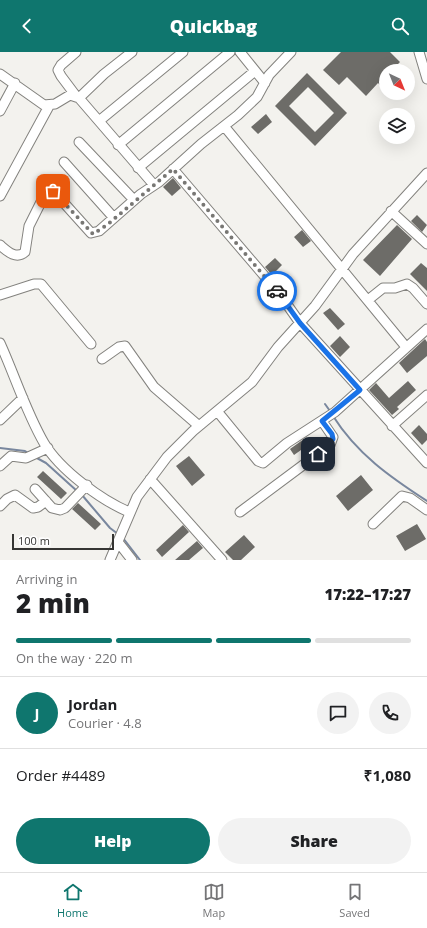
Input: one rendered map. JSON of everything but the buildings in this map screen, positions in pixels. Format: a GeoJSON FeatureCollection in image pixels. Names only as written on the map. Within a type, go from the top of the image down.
{"type":"FeatureCollection","features":[{"type":"Feature","properties":{"kind":"street"},"geometry":{"type":"LineString","coordinates":[[76,52],[61,65],[58,70],[61,76],[77,97],[154,185]]}},
{"type":"Feature","properties":{"kind":"street"},"geometry":{"type":"LineString","coordinates":[[77,97],[132,52]]}},
{"type":"Feature","properties":{"kind":"street"},"geometry":{"type":"LineString","coordinates":[[99,121],[183,52]]}},
{"type":"Feature","properties":{"kind":"street"},"geometry":{"type":"LineString","coordinates":[[118,145],[230,52]]}},
{"type":"Feature","properties":{"kind":"street"},"geometry":{"type":"LineString","coordinates":[[0,245],[14,255],[20,256],[25,252],[29,226],[44,194],[50,190],[55,193],[91,233],[99,231],[257,97],[273,70],[291,52]]}},
{"type":"Feature","properties":{"kind":"street"},"geometry":{"type":"LineString","coordinates":[[419,52],[427,79]]}},
{"type":"Feature","properties":{"kind":"street"},"geometry":{"type":"LineString","coordinates":[[243,53],[255,71],[265,82]]}},
{"type":"Feature","properties":{"kind":"street"},"geometry":{"type":"LineString","coordinates":[[138,168],[255,71]]}},
{"type":"Feature","properties":{"kind":"street"},"geometry":{"type":"LineString","coordinates":[[0,74],[15,83],[38,102],[49,106]]}},
{"type":"Feature","properties":{"kind":"street"},"geometry":{"type":"LineString","coordinates":[[0,110],[15,83]]}},
{"type":"Feature","properties":{"kind":"street"},"geometry":{"type":"LineString","coordinates":[[0,196],[49,106],[70,95],[77,97]]}},
{"type":"Feature","properties":{"kind":"street"},"geometry":{"type":"LineString","coordinates":[[224,126],[406,347]]}},
{"type":"Feature","properties":{"kind":"street"},"geometry":{"type":"LineString","coordinates":[[79,142],[134,200]]}},
{"type":"Feature","properties":{"kind":"street"},"geometry":{"type":"LineString","coordinates":[[64,162],[114,218]]}},
{"type":"Feature","properties":{"kind":"street"},"geometry":{"type":"LineString","coordinates":[[173,169],[279,293],[300,323],[427,463]]}},
{"type":"Feature","properties":{"kind":"street"},"geometry":{"type":"LineString","coordinates":[[110,560],[120,538],[129,512],[137,497],[167,457],[199,426],[245,389],[278,347],[330,286],[342,268],[391,211],[427,173]]}},
{"type":"Feature","properties":{"kind":"street"},"geometry":{"type":"LineString","coordinates":[[391,211],[427,244]]}},
{"type":"Feature","properties":{"kind":"street"},"geometry":{"type":"LineString","coordinates":[[0,295],[34,284],[40,284],[91,344]]}},
{"type":"Feature","properties":{"kind":"street"},"geometry":{"type":"LineString","coordinates":[[368,300],[382,288],[395,288],[407,284],[413,288],[427,304]]}},
{"type":"Feature","properties":{"kind":"street"},"geometry":{"type":"LineString","coordinates":[[217,411],[261,464],[287,443],[329,416],[427,329]]}},
{"type":"Feature","properties":{"kind":"street"},"geometry":{"type":"LineString","coordinates":[[0,343],[2,355],[38,431],[48,448],[82,490],[101,497],[129,512]]}},
{"type":"Feature","properties":{"kind":"street"},"geometry":{"type":"LineString","coordinates":[[102,359],[119,347],[125,346],[154,386],[199,426]]}},
{"type":"Feature","properties":{"kind":"street"},"geometry":{"type":"LineString","coordinates":[[0,420],[23,398]]}},
{"type":"Feature","properties":{"kind":"street"},"geometry":{"type":"LineString","coordinates":[[392,426],[426,399]]}},
{"type":"Feature","properties":{"kind":"street"},"geometry":{"type":"LineString","coordinates":[[240,512],[330,445],[333,437],[329,416]]}},
{"type":"Feature","properties":{"kind":"street"},"geometry":{"type":"LineString","coordinates":[[0,466],[11,456],[32,455],[48,448]]}},
{"type":"Feature","properties":{"kind":"street"},"geometry":{"type":"LineString","coordinates":[[150,479],[222,560]]}},
{"type":"Feature","properties":{"kind":"street"},"geometry":{"type":"LineString","coordinates":[[35,489],[52,508],[60,510],[65,508],[82,490]]}},
{"type":"Feature","properties":{"kind":"street"},"geometry":{"type":"LineString","coordinates":[[0,506],[7,498],[15,495],[33,508],[38,507],[46,501]]}},
{"type":"Feature","properties":{"kind":"street"},"geometry":{"type":"LineString","coordinates":[[373,524],[402,496],[410,498],[427,510]]}},
{"type":"Feature","properties":{"kind":"street"},"geometry":{"type":"LineString","coordinates":[[120,538],[132,560]]}},
{"type":"Feature","properties":{"kind":"waterway"},"geometry":{"type":"LineString","coordinates":[[325,404],[330,411]]}},
{"type":"Feature","properties":{"kind":"waterway"},"geometry":{"type":"LineString","coordinates":[[333,416],[342,430],[375,464],[427,501]]}},
{"type":"Feature","properties":{"kind":"waterway"},"geometry":{"type":"LineString","coordinates":[[0,448],[25,451],[30,454]]}},
{"type":"Feature","properties":{"kind":"waterway"},"geometry":{"type":"LineString","coordinates":[[35,457],[46,463],[77,491]]}},
{"type":"Feature","properties":{"kind":"waterway"},"geometry":{"type":"LineString","coordinates":[[82,495],[110,528],[118,534]]}},
{"type":"Feature","properties":{"kind":"waterway"},"geometry":{"type":"LineString","coordinates":[[123,538],[140,560]]}},
{"type":"Feature","properties":{"kind":"way so far"},"geometry":{"type":"LineString","coordinates":[[53,191],[93,234],[107,225],[129,204],[159,182],[173,169],[277,291]]}},
{"type":"Feature","properties":{"kind":"route"},"geometry":{"type":"LineString","coordinates":[[277,291],[300,323],[360,390],[335,412],[322,421],[332,434],[333,439],[330,445],[318,454]]}}]}
